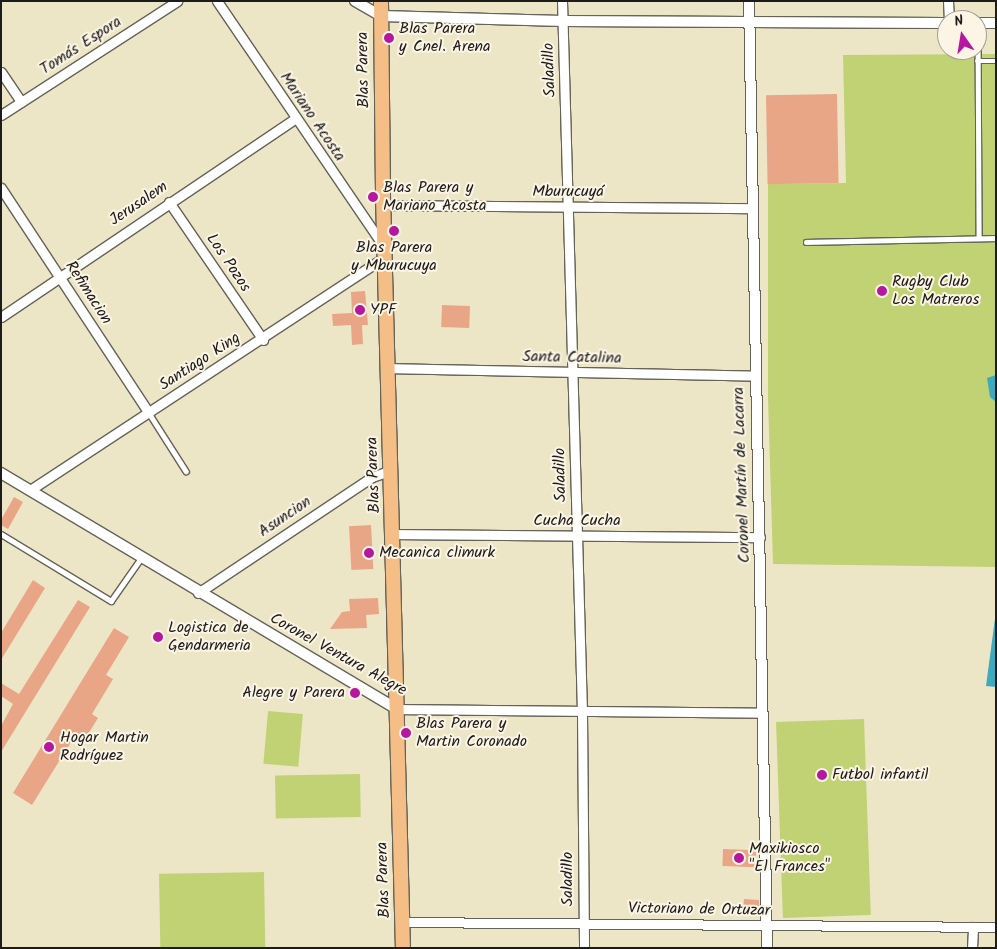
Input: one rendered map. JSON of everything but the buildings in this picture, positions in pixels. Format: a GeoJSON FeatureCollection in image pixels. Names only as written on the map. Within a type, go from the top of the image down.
{"type":"FeatureCollection","features":[{"type":"Feature","properties":{"kind":"main road","name":"Blas Parera"},"geometry":{"type":"LineString","coordinates":[[381,1],[383,205],[403,948]]}},
{"type":"Feature","properties":{"kind":"street","name":"Tomás Espora"},"geometry":{"type":"LineString","coordinates":[[1,116],[177,1]]}},
{"type":"Feature","properties":{"kind":"street","name":"Mariano Acosta"},"geometry":{"type":"LineString","coordinates":[[217,1],[385,252]]}},
{"type":"Feature","properties":{"kind":"street"},"geometry":{"type":"LineString","coordinates":[[355,1],[381,16],[563,21],[937,21]]}},
{"type":"Feature","properties":{"kind":"street","name":"Saladillo"},"geometry":{"type":"LineString","coordinates":[[562,1],[570,207],[582,713],[584,948]]}},
{"type":"Feature","properties":{"kind":"street","name":"Coronel Martín de Lacarra"},"geometry":{"type":"LineString","coordinates":[[749,1],[754,376],[760,537],[767,948]]}},
{"type":"Feature","properties":{"kind":"street"},"geometry":{"type":"LineString","coordinates":[[1,72],[21,102]]}},
{"type":"Feature","properties":{"kind":"street","name":"Jerusalem"},"geometry":{"type":"LineString","coordinates":[[1,317],[169,202],[295,120]]}},
{"type":"Feature","properties":{"kind":"street","name":"Refimacion"},"geometry":{"type":"LineString","coordinates":[[1,188],[149,414]]}},
{"type":"Feature","properties":{"kind":"street","name":"Los Pozos"},"geometry":{"type":"LineString","coordinates":[[169,202],[263,340]]}},
{"type":"Feature","properties":{"kind":"street","name":"Mburucuyá"},"geometry":{"type":"LineString","coordinates":[[383,205],[752,208]]}},
{"type":"Feature","properties":{"kind":"street","name":"Santiago King"},"geometry":{"type":"LineString","coordinates":[[30,490],[263,340],[385,252]]}},
{"type":"Feature","properties":{"kind":"street","name":"Santa Catalina"},"geometry":{"type":"LineString","coordinates":[[388,368],[574,374],[754,376]]}},
{"type":"Feature","properties":{"kind":"street","name":"Asuncion"},"geometry":{"type":"LineString","coordinates":[[198,593],[372,477],[391,470]]}},
{"type":"Feature","properties":{"kind":"street","name":"Coronel Ventura Alegre"},"geometry":{"type":"LineString","coordinates":[[1,472],[198,593],[397,709],[582,713],[762,713]]}},
{"type":"Feature","properties":{"kind":"street","name":"Cucha Cucha"},"geometry":{"type":"LineString","coordinates":[[393,534],[760,537]]}},
{"type":"Feature","properties":{"kind":"street","name":"Victoriano de Ortuzar"},"geometry":{"type":"LineString","coordinates":[[402,922],[996,927]]}},
{"type":"Feature","properties":{"kind":"street"},"geometry":{"type":"LineString","coordinates":[[972,948],[973,927]]}},
{"type":"Feature","properties":{"kind":"lane"},"geometry":{"type":"LineString","coordinates":[[979,238],[977,61],[996,62]]}},
{"type":"Feature","properties":{"kind":"lane"},"geometry":{"type":"LineString","coordinates":[[806,242],[996,238]]}},
{"type":"Feature","properties":{"kind":"lane"},"geometry":{"type":"LineString","coordinates":[[149,414],[186,472]]}},
{"type":"Feature","properties":{"kind":"lane"},"geometry":{"type":"LineString","coordinates":[[1,534],[111,601],[141,558]]}},
{"type":"Feature","properties":{"kind":"green space","name":"Rugby Club Los Matreros"},"geometry":{"type":"Polygon","coordinates":[[[937,54],[937,60],[987,60],[987,54],[996,54],[996,567],[773,564],[768,398],[768,184],[846,183],[843,55],[937,54]]]}},
{"type":"Feature","properties":{"kind":"green space"},"geometry":{"type":"Polygon","coordinates":[[[268,711],[303,714],[298,767],[263,764],[268,711]]]}},
{"type":"Feature","properties":{"kind":"green space","name":"Futbol infantil"},"geometry":{"type":"Polygon","coordinates":[[[864,719],[871,915],[783,918],[776,722],[864,719]]]}},
{"type":"Feature","properties":{"kind":"green space"},"geometry":{"type":"Polygon","coordinates":[[[360,774],[361,817],[276,818],[275,775],[360,774]]]}},
{"type":"Feature","properties":{"kind":"green space"},"geometry":{"type":"Polygon","coordinates":[[[264,872],[265,948],[160,948],[159,874],[264,872]]]}},
{"type":"Feature","properties":{"kind":"water"},"geometry":{"type":"Polygon","coordinates":[[[996,375],[996,402],[990,397],[987,378],[996,375]]]}},
{"type":"Feature","properties":{"kind":"water"},"geometry":{"type":"Polygon","coordinates":[[[996,611],[996,687],[986,686],[996,611]]]}},
{"type":"Feature","properties":{"kind":"place","name":"Blas Parera y Cnel. Arena"},"geometry":{"type":"Point","coordinates":[389,38]}},
{"type":"Feature","properties":{"kind":"place","name":"Blas Parera y Mariano Acosta"},"geometry":{"type":"Point","coordinates":[373,197]}},
{"type":"Feature","properties":{"kind":"place","name":"Blas Parera y Mburucuya"},"geometry":{"type":"Point","coordinates":[394,231]}},
{"type":"Feature","properties":{"kind":"place","name":"Rugby Club Los Matreros"},"geometry":{"type":"Point","coordinates":[882,291]}},
{"type":"Feature","properties":{"kind":"place","name":"YPF"},"geometry":{"type":"Point","coordinates":[360,310]}},
{"type":"Feature","properties":{"kind":"place","name":"Mecanica climurk"},"geometry":{"type":"Point","coordinates":[369,553]}},
{"type":"Feature","properties":{"kind":"place","name":"Logistica de Gendarmeria"},"geometry":{"type":"Point","coordinates":[158,637]}},
{"type":"Feature","properties":{"kind":"place","name":"Alegre y Parera"},"geometry":{"type":"Point","coordinates":[355,693]}},
{"type":"Feature","properties":{"kind":"place","name":"Blas Parera y Martin Coronado"},"geometry":{"type":"Point","coordinates":[406,733]}},
{"type":"Feature","properties":{"kind":"place","name":"Hogar Martin Rodríguez"},"geometry":{"type":"Point","coordinates":[49,747]}},
{"type":"Feature","properties":{"kind":"place","name":"Futbol infantil"},"geometry":{"type":"Point","coordinates":[822,775]}},
{"type":"Feature","properties":{"kind":"place","name":"Maxikiosco \"El Frances\""},"geometry":{"type":"Point","coordinates":[739,858]}}]}
